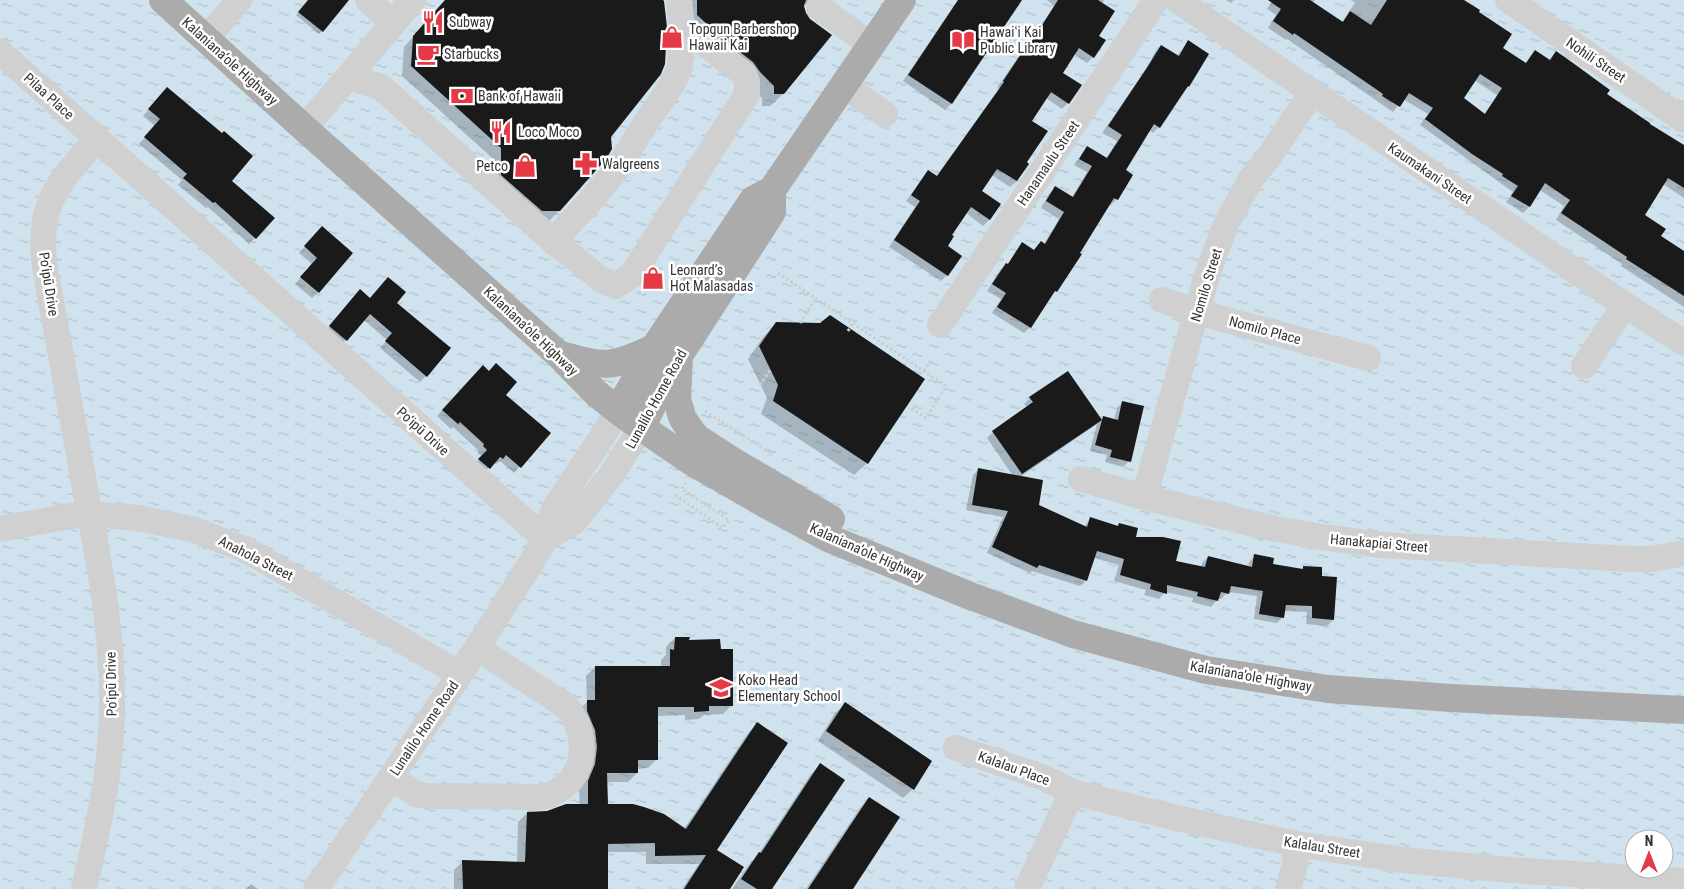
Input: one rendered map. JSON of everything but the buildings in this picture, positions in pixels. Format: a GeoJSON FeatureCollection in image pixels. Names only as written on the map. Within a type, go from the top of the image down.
{"type":"FeatureCollection","features":[{"type":"Feature","properties":{"kind":"main road","name":"Kalaniana’ole Highway"},"geometry":{"type":"LineString","coordinates":[[163,0],[558,354],[597,394],[641,428],[708,471],[828,538],[968,595],[1073,634],[1206,670],[1328,689],[1452,698],[1684,710]]}},
{"type":"Feature","properties":{"kind":"main road","name":"Lunalilo Home Road"},"geometry":{"type":"LineString","coordinates":[[618,410],[666,352],[753,200],[772,190],[902,0]]}},
{"type":"Feature","properties":{"kind":"main road","name":"Lunalilo Home Road"},"geometry":{"type":"LineString","coordinates":[[641,428],[671,368],[666,352]]}},
{"type":"Feature","properties":{"kind":"main road"},"geometry":{"type":"LineString","coordinates":[[558,354],[596,364],[604,364],[666,352],[682,417],[697,438],[842,526],[968,595]]}},
{"type":"Feature","properties":{"kind":"street"},"geometry":{"type":"LineString","coordinates":[[206,39],[240,0]]}},
{"type":"Feature","properties":{"kind":"street"},"geometry":{"type":"LineString","coordinates":[[368,0],[393,22]]}},
{"type":"Feature","properties":{"kind":"street"},"geometry":{"type":"LineString","coordinates":[[304,128],[413,0]]}},
{"type":"Feature","properties":{"kind":"street"},"geometry":{"type":"LineString","coordinates":[[553,242],[618,168],[645,124],[673,84],[680,67],[682,27],[679,0]]}},
{"type":"Feature","properties":{"kind":"street","name":"Hanamaulu Street"},"geometry":{"type":"LineString","coordinates":[[940,325],[1156,0]]}},
{"type":"Feature","properties":{"kind":"street","name":"Kaumakani Street"},"geometry":{"type":"LineString","coordinates":[[1177,0],[1625,305],[1684,343]]}},
{"type":"Feature","properties":{"kind":"street","name":"Nohili Street"},"geometry":{"type":"LineString","coordinates":[[1508,0],[1684,120]]}},
{"type":"Feature","properties":{"kind":"street"},"geometry":{"type":"LineString","coordinates":[[819,7],[871,44]]}},
{"type":"Feature","properties":{"kind":"street"},"geometry":{"type":"LineString","coordinates":[[348,77],[382,87],[553,242],[602,280],[616,286],[632,275],[746,94],[747,81],[744,74],[682,27]]}},
{"type":"Feature","properties":{"kind":"street","name":"Pilaa Place"},"geometry":{"type":"LineString","coordinates":[[0,52],[98,140]]}},
{"type":"Feature","properties":{"kind":"street"},"geometry":{"type":"LineString","coordinates":[[844,86],[885,114]]}},
{"type":"Feature","properties":{"kind":"street","name":"Nomilo Street"},"geometry":{"type":"LineString","coordinates":[[1144,497],[1216,250],[1237,202],[1251,179],[1268,158],[1312,93]]}},
{"type":"Feature","properties":{"kind":"street","name":"Po‘ipū Drive"},"geometry":{"type":"LineString","coordinates":[[84,889],[100,821],[106,783],[112,708],[112,670],[107,606],[45,268],[42,237],[48,208],[61,181],[98,140],[546,539]]}},
{"type":"Feature","properties":{"kind":"street","name":"Nomilo Place"},"geometry":{"type":"LineString","coordinates":[[1162,300],[1197,312],[1368,358]]}},
{"type":"Feature","properties":{"kind":"street"},"geometry":{"type":"LineString","coordinates":[[1584,366],[1625,305]]}},
{"type":"Feature","properties":{"kind":"street","name":"Lunalilo Home Road"},"geometry":{"type":"LineString","coordinates":[[316,889],[460,674],[546,539],[554,509],[603,436],[618,410]]}},
{"type":"Feature","properties":{"kind":"street","name":"Lunalilo Home Road"},"geometry":{"type":"LineString","coordinates":[[546,539],[574,522],[612,474],[641,428]]}},
{"type":"Feature","properties":{"kind":"street","name":"Hanakapiai Street"},"geometry":{"type":"LineString","coordinates":[[1081,479],[1144,497],[1271,528],[1322,538],[1382,545],[1631,560],[1652,559],[1684,553]]}},
{"type":"Feature","properties":{"kind":"street","name":"Anahola Street"},"geometry":{"type":"LineString","coordinates":[[0,529],[90,514],[139,518],[167,523],[222,539],[273,564],[460,674]]}},
{"type":"Feature","properties":{"kind":"street"},"geometry":{"type":"LineString","coordinates":[[391,777],[416,794],[426,796],[542,797],[558,792],[570,783],[581,759],[580,731],[572,713],[566,706],[477,648]]}},
{"type":"Feature","properties":{"kind":"street","name":"Kalalau Place"},"geometry":{"type":"LineString","coordinates":[[956,748],[1045,778],[1072,792]]}},
{"type":"Feature","properties":{"kind":"street"},"geometry":{"type":"LineString","coordinates":[[1027,889],[1072,792]]}},
{"type":"Feature","properties":{"kind":"street","name":"Kalalau Street"},"geometry":{"type":"LineString","coordinates":[[1072,792],[1168,816],[1296,844],[1403,860],[1471,867],[1684,881]]}},
{"type":"Feature","properties":{"kind":"street"},"geometry":{"type":"LineString","coordinates":[[1288,889],[1295,864],[1296,844]]}},
{"type":"Feature","properties":{"kind":"path"},"geometry":{"type":"LineString","coordinates":[[778,272],[946,386],[926,418],[910,407]]}},
{"type":"Feature","properties":{"kind":"path"},"geometry":{"type":"LineString","coordinates":[[800,323],[816,298]]}},
{"type":"Feature","properties":{"kind":"path"},"geometry":{"type":"LineString","coordinates":[[848,331],[853,323]]}},
{"type":"Feature","properties":{"kind":"path"},"geometry":{"type":"LineString","coordinates":[[924,371],[932,358]]}},
{"type":"Feature","properties":{"kind":"path"},"geometry":{"type":"LineString","coordinates":[[760,385],[771,369]]}},
{"type":"Feature","properties":{"kind":"path"},"geometry":{"type":"LineString","coordinates":[[674,495],[724,528],[729,520],[682,489]]}},
{"type":"Feature","properties":{"kind":"water"},"geometry":{"type":"Polygon","coordinates":[[[0,0],[1684,0],[1684,889],[0,889],[0,0]]]}},
{"type":"Feature","properties":{"kind":"place","name":"Subway"},"geometry":{"type":"Point","coordinates":[433,22]}},
{"type":"Feature","properties":{"kind":"place","name":"Topgun Barbershop Hawaii Kai"},"geometry":{"type":"Point","coordinates":[672,37]}},
{"type":"Feature","properties":{"kind":"place","name":"Hawaiʻi Kai Public Library"},"geometry":{"type":"Point","coordinates":[963,40]}},
{"type":"Feature","properties":{"kind":"place","name":"Starbucks"},"geometry":{"type":"Point","coordinates":[428,54]}},
{"type":"Feature","properties":{"kind":"place","name":"Bank of Hawaii"},"geometry":{"type":"Point","coordinates":[462,96]}},
{"type":"Feature","properties":{"kind":"place","name":"Loco Moco"},"geometry":{"type":"Point","coordinates":[501,132]}},
{"type":"Feature","properties":{"kind":"place","name":"Walgreens"},"geometry":{"type":"Point","coordinates":[586,164]}},
{"type":"Feature","properties":{"kind":"place","name":"Petco"},"geometry":{"type":"Point","coordinates":[525,166]}},
{"type":"Feature","properties":{"kind":"place","name":"Leonard’s Hot Malasadas"},"geometry":{"type":"Point","coordinates":[653,278]}},
{"type":"Feature","properties":{"kind":"place","name":"Koko Head Elementary School"},"geometry":{"type":"Point","coordinates":[721,688]}}]}
